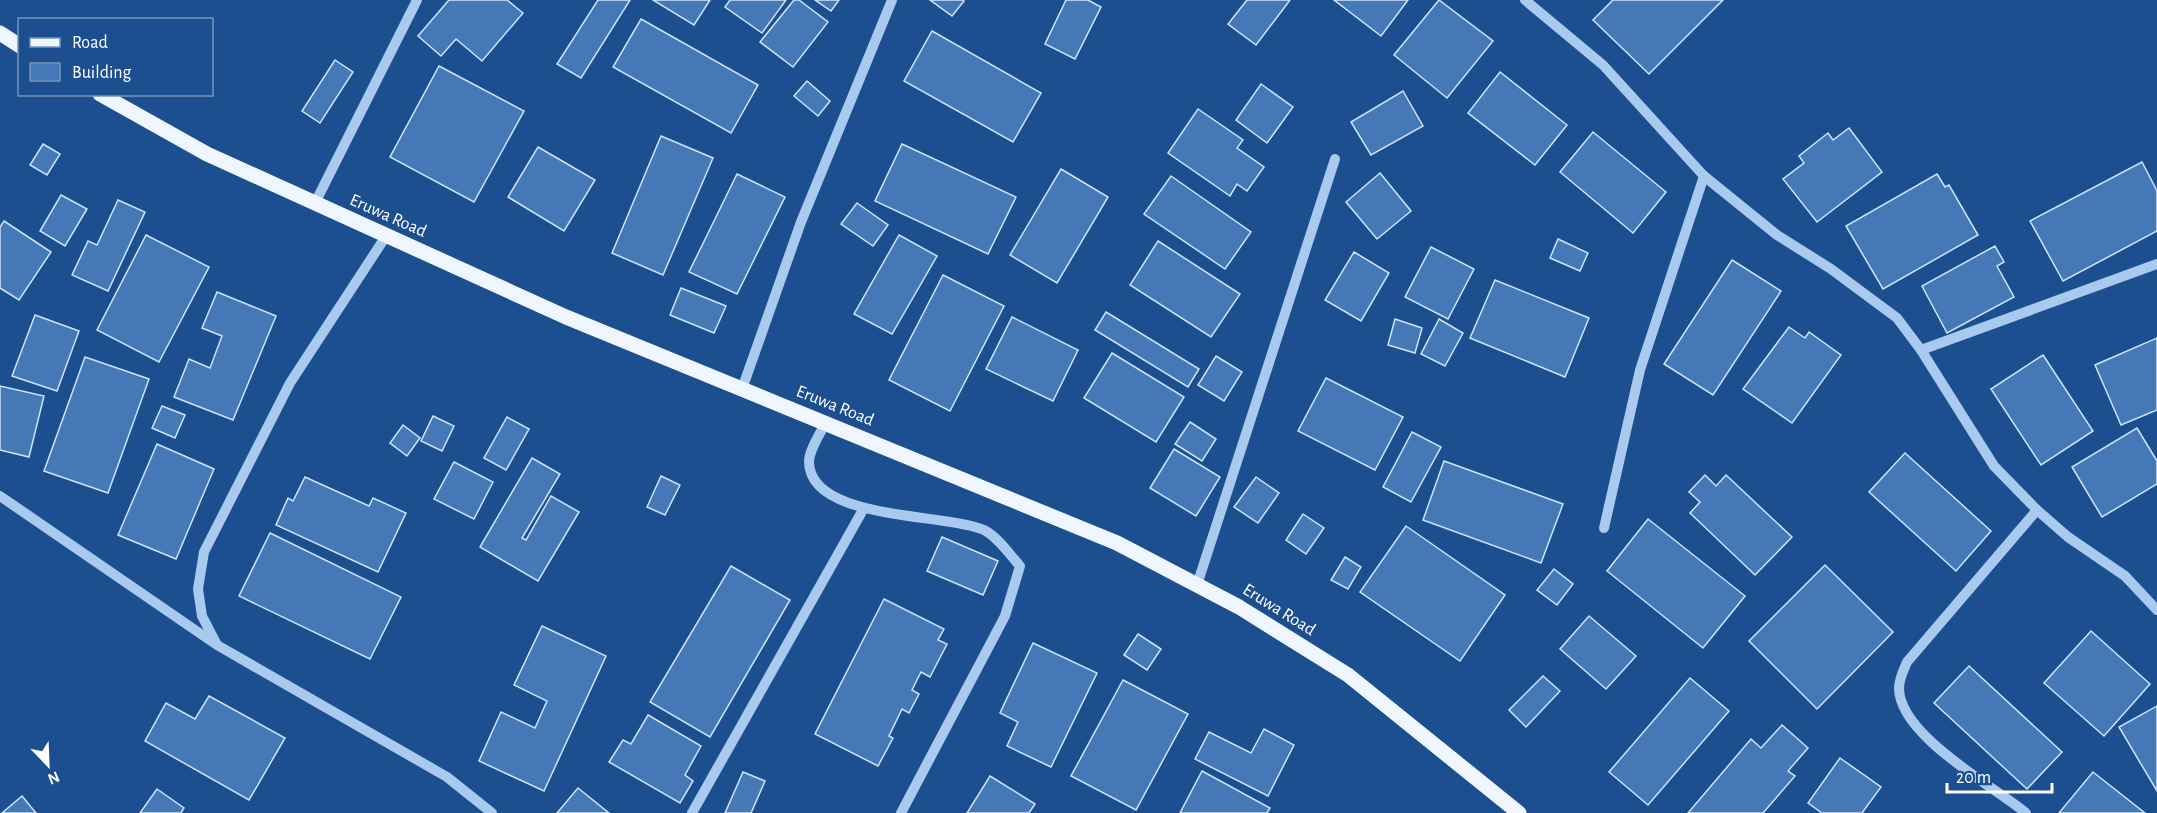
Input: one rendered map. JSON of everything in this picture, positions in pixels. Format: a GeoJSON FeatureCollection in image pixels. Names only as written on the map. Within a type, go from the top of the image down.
{"type":"FeatureCollection","features":[{"type":"Feature","properties":{"kind":"main road"},"geometry":{"type":"LineString","coordinates":[[0,33],[18,45]]}},
{"type":"Feature","properties":{"kind":"main road","name":"Eruwa Road"},"geometry":{"type":"LineString","coordinates":[[104,96],[207,154],[314,205],[566,317],[1117,543],[1239,607],[1348,675],[1519,813]]}},
{"type":"Feature","properties":{"kind":"street"},"geometry":{"type":"LineString","coordinates":[[314,205],[417,0]]}},
{"type":"Feature","properties":{"kind":"street"},"geometry":{"type":"LineString","coordinates":[[742,389],[801,222],[892,0]]}},
{"type":"Feature","properties":{"kind":"street"},"geometry":{"type":"LineString","coordinates":[[1525,0],[1603,65],[1704,176],[1777,235],[1831,269],[1897,318],[1921,350],[1994,466],[2037,510],[2068,537],[2125,576],[2157,610]]}},
{"type":"Feature","properties":{"kind":"street"},"geometry":{"type":"LineString","coordinates":[[1197,585],[1335,159]]}},
{"type":"Feature","properties":{"kind":"street"},"geometry":{"type":"LineString","coordinates":[[1604,528],[1640,370],[1704,176]]}},
{"type":"Feature","properties":{"kind":"street"},"geometry":{"type":"LineString","coordinates":[[217,645],[202,616],[198,589],[204,552],[290,383],[386,236]]}},
{"type":"Feature","properties":{"kind":"street"},"geometry":{"type":"LineString","coordinates":[[1921,350],[2157,264]]}},
{"type":"Feature","properties":{"kind":"street"},"geometry":{"type":"LineString","coordinates":[[825,424],[809,459],[813,477],[823,490],[864,508],[985,531],[1020,566],[1005,616],[901,813]]}},
{"type":"Feature","properties":{"kind":"street"},"geometry":{"type":"LineString","coordinates":[[0,496],[217,645],[447,777],[492,813]]}},
{"type":"Feature","properties":{"kind":"street"},"geometry":{"type":"LineString","coordinates":[[692,813],[864,508]]}},
{"type":"Feature","properties":{"kind":"street"},"geometry":{"type":"LineString","coordinates":[[2026,813],[1947,757],[1913,721],[1902,703],[1899,691],[1900,678],[1907,662],[2037,510]]}},
{"type":"Feature","properties":{"kind":"building"},"geometry":{"type":"Polygon","coordinates":[[[449,0],[507,0],[523,13],[482,61],[456,39],[441,56],[418,36],[449,0]]]}},
{"type":"Feature","properties":{"kind":"building"},"geometry":{"type":"Polygon","coordinates":[[[598,0],[630,0],[581,78],[557,64],[598,0]]]}},
{"type":"Feature","properties":{"kind":"building"},"geometry":{"type":"Polygon","coordinates":[[[653,0],[710,0],[694,25],[653,0]]]}},
{"type":"Feature","properties":{"kind":"building"},"geometry":{"type":"Polygon","coordinates":[[[730,0],[786,0],[762,33],[725,7],[730,0]]]}},
{"type":"Feature","properties":{"kind":"building"},"geometry":{"type":"Polygon","coordinates":[[[794,0],[799,0],[828,22],[793,67],[760,42],[794,0]]]}},
{"type":"Feature","properties":{"kind":"building"},"geometry":{"type":"Polygon","coordinates":[[[815,0],[839,0],[831,11],[815,0]]]}},
{"type":"Feature","properties":{"kind":"building"},"geometry":{"type":"Polygon","coordinates":[[[930,0],[963,0],[964,1],[952,16],[930,0]]]}},
{"type":"Feature","properties":{"kind":"building"},"geometry":{"type":"Polygon","coordinates":[[[1066,0],[1088,0],[1101,7],[1075,59],[1045,44],[1066,0]]]}},
{"type":"Feature","properties":{"kind":"building"},"geometry":{"type":"Polygon","coordinates":[[[1247,0],[1290,0],[1256,45],[1228,24],[1247,0]]]}},
{"type":"Feature","properties":{"kind":"building"},"geometry":{"type":"Polygon","coordinates":[[[1334,0],[1408,0],[1381,36],[1334,0]]]}},
{"type":"Feature","properties":{"kind":"building"},"geometry":{"type":"Polygon","coordinates":[[[1439,0],[1493,41],[1447,98],[1394,55],[1439,0]]]}},
{"type":"Feature","properties":{"kind":"building"},"geometry":{"type":"Polygon","coordinates":[[[1613,0],[1723,0],[1649,74],[1593,20],[1613,0]]]}},
{"type":"Feature","properties":{"kind":"building"},"geometry":{"type":"Polygon","coordinates":[[[641,19],[758,85],[731,133],[613,67],[641,19]]]}},
{"type":"Feature","properties":{"kind":"building"},"geometry":{"type":"Polygon","coordinates":[[[932,31],[1041,93],[1013,142],[904,81],[932,31]]]}},
{"type":"Feature","properties":{"kind":"building"},"geometry":{"type":"Polygon","coordinates":[[[335,60],[353,72],[320,123],[302,111],[335,60]]]}},
{"type":"Feature","properties":{"kind":"building"},"geometry":{"type":"Polygon","coordinates":[[[439,66],[524,111],[474,202],[390,157],[439,66]]]}},
{"type":"Feature","properties":{"kind":"building"},"geometry":{"type":"Polygon","coordinates":[[[1500,72],[1567,125],[1535,165],[1468,113],[1500,72]]]}},
{"type":"Feature","properties":{"kind":"building"},"geometry":{"type":"Polygon","coordinates":[[[807,81],[830,101],[818,116],[794,96],[807,81]]]}},
{"type":"Feature","properties":{"kind":"building"},"geometry":{"type":"Polygon","coordinates":[[[1261,84],[1293,107],[1267,143],[1236,120],[1261,84]]]}},
{"type":"Feature","properties":{"kind":"building"},"geometry":{"type":"Polygon","coordinates":[[[1403,91],[1423,126],[1371,155],[1351,122],[1403,91]]]}},
{"type":"Feature","properties":{"kind":"building"},"geometry":{"type":"Polygon","coordinates":[[[1198,109],[1243,140],[1237,148],[1264,167],[1247,191],[1237,184],[1230,196],[1168,153],[1198,109]]]}},
{"type":"Feature","properties":{"kind":"building"},"geometry":{"type":"Polygon","coordinates":[[[1849,128],[1882,172],[1817,222],[1783,179],[1804,163],[1799,156],[1828,133],[1833,140],[1849,128]]]}},
{"type":"Feature","properties":{"kind":"building"},"geometry":{"type":"Polygon","coordinates":[[[1593,132],[1666,192],[1633,233],[1560,172],[1593,132]]]}},
{"type":"Feature","properties":{"kind":"building"},"geometry":{"type":"Polygon","coordinates":[[[661,136],[713,158],[663,275],[612,253],[661,136]]]}},
{"type":"Feature","properties":{"kind":"building"},"geometry":{"type":"Polygon","coordinates":[[[43,144],[60,154],[47,175],[30,165],[43,144]]]}},
{"type":"Feature","properties":{"kind":"building"},"geometry":{"type":"Polygon","coordinates":[[[902,144],[1016,197],[988,254],[875,201],[902,144]]]}},
{"type":"Feature","properties":{"kind":"building"},"geometry":{"type":"Polygon","coordinates":[[[538,147],[595,180],[564,231],[508,197],[538,147]]]}},
{"type":"Feature","properties":{"kind":"building"},"geometry":{"type":"Polygon","coordinates":[[[2142,162],[2157,191],[2157,231],[2063,281],[2030,221],[2142,162]]]}},
{"type":"Feature","properties":{"kind":"building"},"geometry":{"type":"Polygon","coordinates":[[[1061,169],[1108,197],[1057,283],[1010,255],[1061,169]]]}},
{"type":"Feature","properties":{"kind":"building"},"geometry":{"type":"Polygon","coordinates":[[[1380,173],[1411,211],[1377,239],[1346,202],[1380,173]]]}},
{"type":"Feature","properties":{"kind":"building"},"geometry":{"type":"Polygon","coordinates":[[[737,174],[785,197],[737,294],[689,272],[737,174]]]}},
{"type":"Feature","properties":{"kind":"building"},"geometry":{"type":"Polygon","coordinates":[[[1937,174],[1945,187],[1949,185],[1978,235],[1883,289],[1846,226],[1937,174]]]}},
{"type":"Feature","properties":{"kind":"building"},"geometry":{"type":"Polygon","coordinates":[[[1171,176],[1251,232],[1225,269],[1144,214],[1171,176]]]}},
{"type":"Feature","properties":{"kind":"building"},"geometry":{"type":"Polygon","coordinates":[[[61,195],[87,209],[65,246],[40,231],[61,195]]]}},
{"type":"Feature","properties":{"kind":"building"},"geometry":{"type":"Polygon","coordinates":[[[118,200],[145,212],[108,291],[72,275],[88,241],[97,245],[118,200]]]}},
{"type":"Feature","properties":{"kind":"building"},"geometry":{"type":"Polygon","coordinates":[[[857,203],[888,225],[873,246],[841,224],[857,203]]]}},
{"type":"Feature","properties":{"kind":"building"},"geometry":{"type":"Polygon","coordinates":[[[4,221],[51,252],[19,300],[0,288],[0,227],[4,221]]]}},
{"type":"Feature","properties":{"kind":"building"},"geometry":{"type":"Polygon","coordinates":[[[146,235],[209,267],[159,362],[97,330],[146,235]]]}},
{"type":"Feature","properties":{"kind":"building"},"geometry":{"type":"Polygon","coordinates":[[[899,235],[937,256],[892,334],[854,314],[899,235]]]}},
{"type":"Feature","properties":{"kind":"building"},"geometry":{"type":"Polygon","coordinates":[[[1558,239],[1588,253],[1580,271],[1550,258],[1558,239]]]}},
{"type":"Feature","properties":{"kind":"building"},"geometry":{"type":"Polygon","coordinates":[[[1158,241],[1240,294],[1211,337],[1130,285],[1158,241]]]}},
{"type":"Feature","properties":{"kind":"building"},"geometry":{"type":"Polygon","coordinates":[[[1995,246],[2004,262],[1997,266],[2014,297],[1947,333],[1922,286],[1995,246]]]}},
{"type":"Feature","properties":{"kind":"building"},"geometry":{"type":"Polygon","coordinates":[[[1431,247],[1474,269],[1448,319],[1405,297],[1431,247]]]}},
{"type":"Feature","properties":{"kind":"building"},"geometry":{"type":"Polygon","coordinates":[[[1354,252],[1389,273],[1361,321],[1325,300],[1354,252]]]}},
{"type":"Feature","properties":{"kind":"building"},"geometry":{"type":"Polygon","coordinates":[[[1732,260],[1781,291],[1713,395],[1664,364],[1732,260]]]}},
{"type":"Feature","properties":{"kind":"building"},"geometry":{"type":"Polygon","coordinates":[[[943,275],[1004,306],[950,411],[889,380],[943,275]]]}},
{"type":"Feature","properties":{"kind":"building"},"geometry":{"type":"Polygon","coordinates":[[[1495,280],[1589,318],[1565,377],[1470,338],[1495,280]]]}},
{"type":"Feature","properties":{"kind":"building"},"geometry":{"type":"Polygon","coordinates":[[[681,288],[726,306],[714,333],[670,315],[681,288]]]}},
{"type":"Feature","properties":{"kind":"building"},"geometry":{"type":"Polygon","coordinates":[[[217,292],[276,316],[233,420],[174,397],[189,359],[210,368],[222,336],[202,328],[217,292]]]}},
{"type":"Feature","properties":{"kind":"building"},"geometry":{"type":"Polygon","coordinates":[[[1106,312],[1199,369],[1188,387],[1095,330],[1106,312]]]}},
{"type":"Feature","properties":{"kind":"building"},"geometry":{"type":"Polygon","coordinates":[[[35,315],[79,331],[57,391],[12,376],[35,315]]]}},
{"type":"Feature","properties":{"kind":"building"},"geometry":{"type":"Polygon","coordinates":[[[1012,317],[1078,350],[1053,401],[986,369],[1012,317]]]}},
{"type":"Feature","properties":{"kind":"building"},"geometry":{"type":"Polygon","coordinates":[[[1395,319],[1422,328],[1415,353],[1388,345],[1395,319]]]}},
{"type":"Feature","properties":{"kind":"building"},"geometry":{"type":"Polygon","coordinates":[[[1439,319],[1463,333],[1445,366],[1421,354],[1439,319]]]}},
{"type":"Feature","properties":{"kind":"building"},"geometry":{"type":"Polygon","coordinates":[[[1789,327],[1805,338],[1809,332],[1841,355],[1792,423],[1743,389],[1789,327]]]}},
{"type":"Feature","properties":{"kind":"building"},"geometry":{"type":"Polygon","coordinates":[[[2157,338],[2157,410],[2121,425],[2095,365],[2157,338]]]}},
{"type":"Feature","properties":{"kind":"building"},"geometry":{"type":"Polygon","coordinates":[[[1112,353],[1184,397],[1156,442],[1084,398],[1112,353]]]}},
{"type":"Feature","properties":{"kind":"building"},"geometry":{"type":"Polygon","coordinates":[[[2043,355],[2093,431],[2041,465],[1991,389],[2043,355]]]}},
{"type":"Feature","properties":{"kind":"building"},"geometry":{"type":"Polygon","coordinates":[[[1216,356],[1242,372],[1224,401],[1198,385],[1216,356]]]}},
{"type":"Feature","properties":{"kind":"building"},"geometry":{"type":"Polygon","coordinates":[[[85,357],[149,379],[108,493],[44,471],[85,357]]]}},
{"type":"Feature","properties":{"kind":"building"},"geometry":{"type":"Polygon","coordinates":[[[1326,378],[1403,417],[1375,470],[1298,431],[1326,378]]]}},
{"type":"Feature","properties":{"kind":"building"},"geometry":{"type":"Polygon","coordinates":[[[0,386],[44,396],[29,457],[0,450],[0,386]]]}},
{"type":"Feature","properties":{"kind":"building"},"geometry":{"type":"Polygon","coordinates":[[[162,406],[185,415],[175,438],[152,428],[162,406]]]}},
{"type":"Feature","properties":{"kind":"building"},"geometry":{"type":"Polygon","coordinates":[[[433,416],[454,426],[442,451],[421,441],[433,416]]]}},
{"type":"Feature","properties":{"kind":"building"},"geometry":{"type":"Polygon","coordinates":[[[507,417],[529,429],[506,470],[484,458],[507,417]]]}},
{"type":"Feature","properties":{"kind":"building"},"geometry":{"type":"Polygon","coordinates":[[[1190,422],[1216,439],[1202,461],[1175,444],[1190,422]]]}},
{"type":"Feature","properties":{"kind":"building"},"geometry":{"type":"Polygon","coordinates":[[[403,425],[420,438],[407,456],[390,443],[403,425]]]}},
{"type":"Feature","properties":{"kind":"building"},"geometry":{"type":"Polygon","coordinates":[[[2137,428],[2157,461],[2157,484],[2102,517],[2072,467],[2137,428]]]}},
{"type":"Feature","properties":{"kind":"building"},"geometry":{"type":"Polygon","coordinates":[[[1412,432],[1441,447],[1411,502],[1383,487],[1412,432]]]}},
{"type":"Feature","properties":{"kind":"building"},"geometry":{"type":"Polygon","coordinates":[[[157,444],[214,469],[176,559],[118,535],[157,444]]]}},
{"type":"Feature","properties":{"kind":"building"},"geometry":{"type":"Polygon","coordinates":[[[1174,449],[1220,477],[1196,516],[1150,488],[1174,449]]]}},
{"type":"Feature","properties":{"kind":"building"},"geometry":{"type":"Polygon","coordinates":[[[1905,453],[1991,531],[1956,571],[1869,492],[1905,453]]]}},
{"type":"Feature","properties":{"kind":"building"},"geometry":{"type":"Polygon","coordinates":[[[532,458],[560,474],[522,538],[526,540],[551,496],[579,512],[538,581],[480,547],[532,458]]]}},
{"type":"Feature","properties":{"kind":"building"},"geometry":{"type":"Polygon","coordinates":[[[1444,461],[1563,504],[1541,563],[1423,520],[1444,461]]]}},
{"type":"Feature","properties":{"kind":"building"},"geometry":{"type":"Polygon","coordinates":[[[454,462],[493,482],[474,519],[434,499],[454,462]]]}},
{"type":"Feature","properties":{"kind":"building"},"geometry":{"type":"Polygon","coordinates":[[[1705,475],[1716,486],[1726,475],[1792,537],[1755,575],[1690,513],[1700,502],[1689,492],[1705,475]]]}},
{"type":"Feature","properties":{"kind":"building"},"geometry":{"type":"Polygon","coordinates":[[[661,476],[680,485],[665,515],[647,507],[661,476]]]}},
{"type":"Feature","properties":{"kind":"building"},"geometry":{"type":"Polygon","coordinates":[[[305,477],[369,506],[373,498],[406,513],[378,572],[276,525],[288,498],[293,501],[305,477]]]}},
{"type":"Feature","properties":{"kind":"building"},"geometry":{"type":"Polygon","coordinates":[[[1256,477],[1279,493],[1258,523],[1234,507],[1256,477]]]}},
{"type":"Feature","properties":{"kind":"building"},"geometry":{"type":"Polygon","coordinates":[[[1303,514],[1324,528],[1306,554],[1286,540],[1303,514]]]}},
{"type":"Feature","properties":{"kind":"building"},"geometry":{"type":"Polygon","coordinates":[[[1648,519],[1745,596],[1703,648],[1607,571],[1648,519]]]}},
{"type":"Feature","properties":{"kind":"building"},"geometry":{"type":"Polygon","coordinates":[[[1406,526],[1505,595],[1460,661],[1360,592],[1406,526]]]}},
{"type":"Feature","properties":{"kind":"building"},"geometry":{"type":"Polygon","coordinates":[[[270,533],[401,597],[370,659],[239,596],[270,533]]]}},
{"type":"Feature","properties":{"kind":"building"},"geometry":{"type":"Polygon","coordinates":[[[942,537],[998,561],[983,595],[927,571],[942,537]]]}},
{"type":"Feature","properties":{"kind":"building"},"geometry":{"type":"Polygon","coordinates":[[[1345,557],[1361,567],[1348,589],[1331,580],[1345,557]]]}},
{"type":"Feature","properties":{"kind":"building"},"geometry":{"type":"Polygon","coordinates":[[[1825,565],[1893,632],[1817,709],[1749,641],[1825,565]]]}},
{"type":"Feature","properties":{"kind":"building"},"geometry":{"type":"Polygon","coordinates":[[[731,566],[790,600],[710,737],[650,702],[731,566]]]}},
{"type":"Feature","properties":{"kind":"building"},"geometry":{"type":"Polygon","coordinates":[[[1554,569],[1573,584],[1557,605],[1537,590],[1554,569]]]}},
{"type":"Feature","properties":{"kind":"building"},"geometry":{"type":"Polygon","coordinates":[[[884,599],[944,629],[938,640],[947,644],[930,677],[921,672],[912,690],[919,694],[909,713],[902,709],[889,736],[893,738],[878,766],[815,734],[884,599]]]}},
{"type":"Feature","properties":{"kind":"building"},"geometry":{"type":"Polygon","coordinates":[[[1589,616],[1636,656],[1606,689],[1560,649],[1589,616]]]}},
{"type":"Feature","properties":{"kind":"building"},"geometry":{"type":"Polygon","coordinates":[[[542,626],[606,656],[544,791],[479,761],[501,712],[535,728],[547,701],[514,685],[542,626]]]}},
{"type":"Feature","properties":{"kind":"building"},"geometry":{"type":"Polygon","coordinates":[[[2091,631],[2150,684],[2104,736],[2044,683],[2091,631]]]}},
{"type":"Feature","properties":{"kind":"building"},"geometry":{"type":"Polygon","coordinates":[[[1138,634],[1161,649],[1147,670],[1124,655],[1138,634]]]}},
{"type":"Feature","properties":{"kind":"building"},"geometry":{"type":"Polygon","coordinates":[[[1033,643],[1097,673],[1051,767],[1007,746],[1018,722],[1000,713],[1033,643]]]}},
{"type":"Feature","properties":{"kind":"building"},"geometry":{"type":"Polygon","coordinates":[[[1969,666],[2062,752],[2027,789],[1934,703],[1969,666]]]}},
{"type":"Feature","properties":{"kind":"building"},"geometry":{"type":"Polygon","coordinates":[[[1543,676],[1560,691],[1526,727],[1509,710],[1543,676]]]}},
{"type":"Feature","properties":{"kind":"building"},"geometry":{"type":"Polygon","coordinates":[[[1690,678],[1729,711],[1648,805],[1609,772],[1690,678]]]}},
{"type":"Feature","properties":{"kind":"building"},"geometry":{"type":"Polygon","coordinates":[[[1123,680],[1188,714],[1136,810],[1071,776],[1123,680]]]}},
{"type":"Feature","properties":{"kind":"building"},"geometry":{"type":"Polygon","coordinates":[[[209,696],[285,738],[249,800],[145,741],[166,703],[195,719],[209,696]]]}},
{"type":"Feature","properties":{"kind":"building"},"geometry":{"type":"Polygon","coordinates":[[[2157,706],[2157,791],[2119,727],[2157,706]]]}},
{"type":"Feature","properties":{"kind":"building"},"geometry":{"type":"Polygon","coordinates":[[[648,715],[701,746],[685,775],[693,781],[680,803],[609,762],[623,740],[631,744],[648,715]]]}},
{"type":"Feature","properties":{"kind":"building"},"geometry":{"type":"Polygon","coordinates":[[[1782,725],[1808,748],[1788,771],[1795,776],[1763,813],[1688,813],[1751,739],[1761,748],[1782,725]]]}},
{"type":"Feature","properties":{"kind":"building"},"geometry":{"type":"Polygon","coordinates":[[[1264,729],[1294,745],[1268,796],[1195,759],[1209,732],[1251,753],[1264,729]]]}},
{"type":"Feature","properties":{"kind":"building"},"geometry":{"type":"Polygon","coordinates":[[[1840,758],[1881,787],[1862,813],[1822,813],[1808,803],[1840,758]]]}},
{"type":"Feature","properties":{"kind":"building"},"geometry":{"type":"Polygon","coordinates":[[[1202,771],[1270,808],[1267,813],[1180,813],[1202,771]]]}},
{"type":"Feature","properties":{"kind":"building"},"geometry":{"type":"Polygon","coordinates":[[[743,772],[765,781],[751,813],[725,813],[743,772]]]}},
{"type":"Feature","properties":{"kind":"building"},"geometry":{"type":"Polygon","coordinates":[[[2093,772],[2145,813],[2059,813],[2093,772]]]}},
{"type":"Feature","properties":{"kind":"building"},"geometry":{"type":"Polygon","coordinates":[[[990,776],[1035,804],[1029,813],[967,813],[990,776]]]}},
{"type":"Feature","properties":{"kind":"building"},"geometry":{"type":"Polygon","coordinates":[[[578,788],[609,813],[557,813],[578,788]]]}},
{"type":"Feature","properties":{"kind":"building"},"geometry":{"type":"Polygon","coordinates":[[[157,789],[184,808],[181,813],[140,813],[157,789]]]}},
{"type":"Feature","properties":{"kind":"building"},"geometry":{"type":"Polygon","coordinates":[[[22,796],[36,813],[2,813],[22,796]]]}}]}
